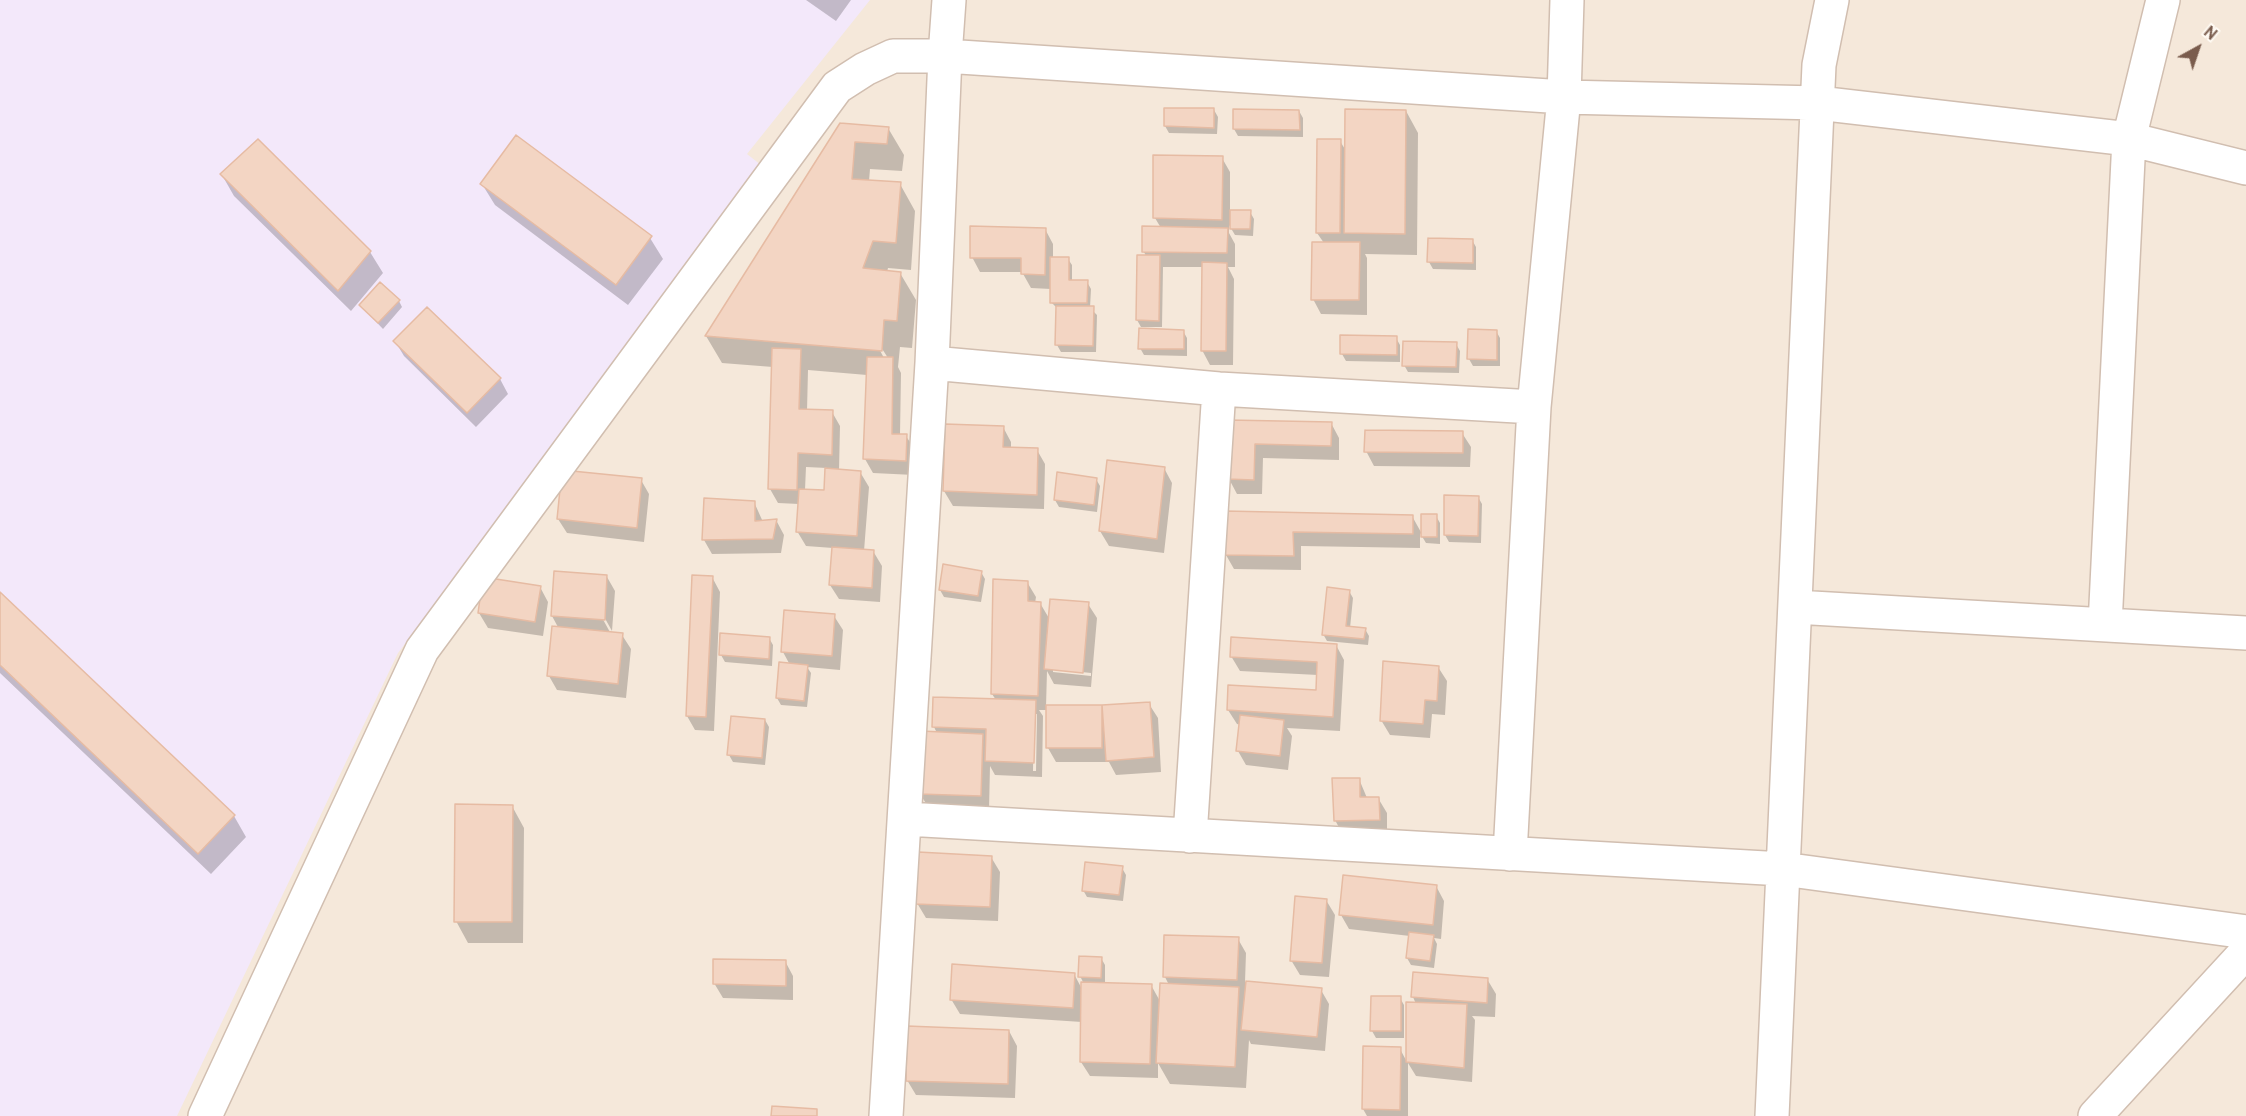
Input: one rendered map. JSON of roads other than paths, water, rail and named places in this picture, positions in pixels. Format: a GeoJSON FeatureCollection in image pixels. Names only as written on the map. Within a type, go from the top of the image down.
{"type":"FeatureCollection","features":[{"type":"Feature","properties":{"kind":"street"},"geometry":{"type":"LineString","coordinates":[[886,1116],[906,819],[932,363],[949,0]]}},
{"type":"Feature","properties":{"kind":"street"},"geometry":{"type":"LineString","coordinates":[[1510,854],[1534,407],[1564,97],[1567,0]]}},
{"type":"Feature","properties":{"kind":"street"},"geometry":{"type":"LineString","coordinates":[[1772,1116],[1819,65],[1832,0]]}},
{"type":"Feature","properties":{"kind":"street"},"geometry":{"type":"LineString","coordinates":[[2105,625],[2129,139],[2163,0]]}},
{"type":"Feature","properties":{"kind":"street"},"geometry":{"type":"LineString","coordinates":[[205,1116],[422,650],[837,87],[865,69],[892,56],[945,56],[1564,97],[1818,103],[2129,139],[2246,168]]}},
{"type":"Feature","properties":{"kind":"street"},"geometry":{"type":"LineString","coordinates":[[932,363],[1219,389],[1534,407]]}},
{"type":"Feature","properties":{"kind":"street"},"geometry":{"type":"LineString","coordinates":[[1190,836],[1219,389]]}},
{"type":"Feature","properties":{"kind":"street"},"geometry":{"type":"LineString","coordinates":[[1795,607],[2246,633]]}},
{"type":"Feature","properties":{"kind":"street"},"geometry":{"type":"LineString","coordinates":[[906,819],[1783,869],[2246,933]]}},
{"type":"Feature","properties":{"kind":"street"},"geometry":{"type":"LineString","coordinates":[[2095,1116],[2246,952]]}}]}
